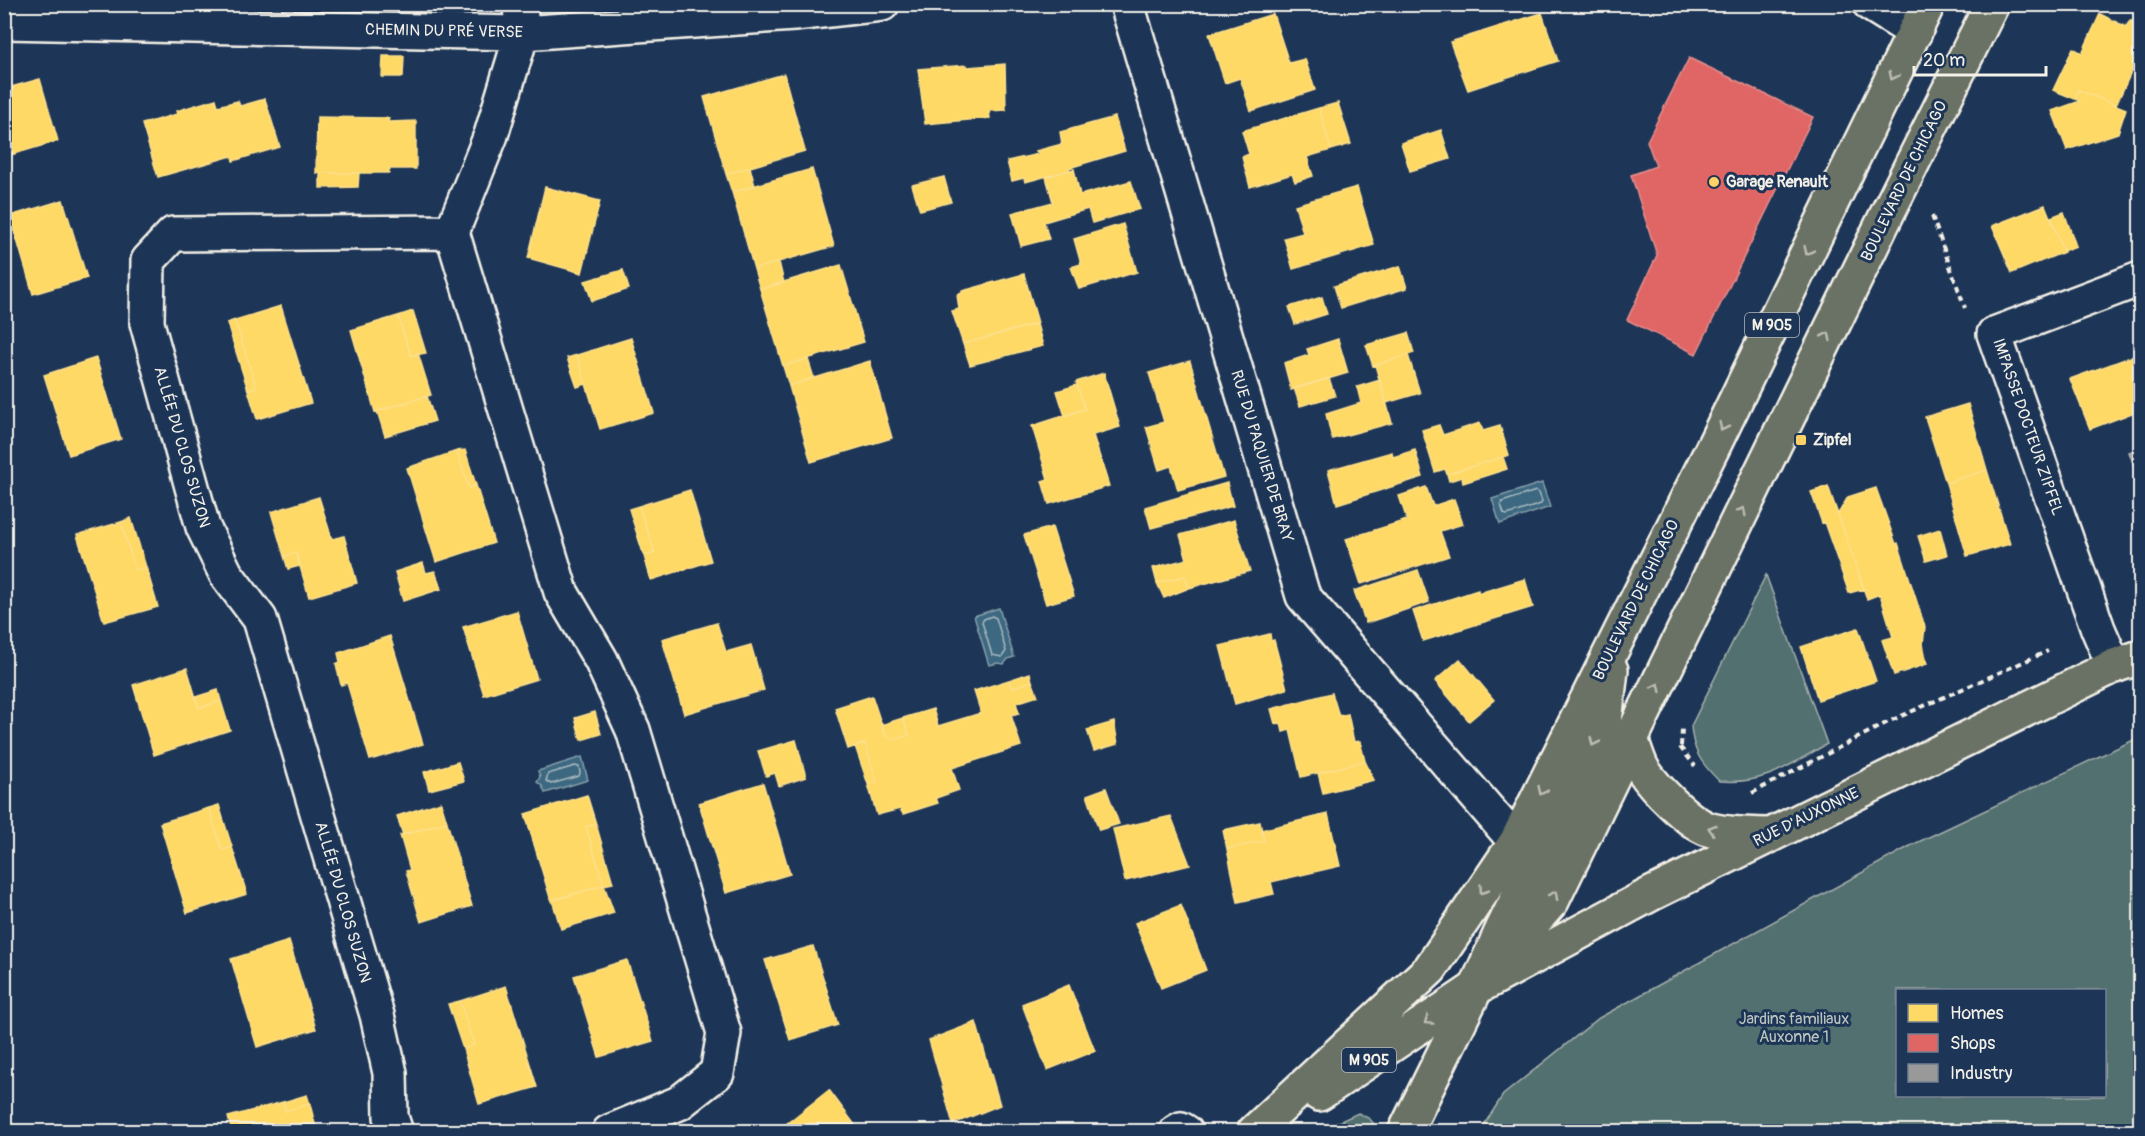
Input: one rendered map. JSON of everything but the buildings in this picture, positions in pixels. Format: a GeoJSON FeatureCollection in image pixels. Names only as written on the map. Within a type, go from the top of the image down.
{"type":"FeatureCollection","features":[{"type":"Feature","properties":{"kind":"main road","name":"BOULEVARD DE CHICAGO"},"geometry":{"type":"LineString","coordinates":[[1476,988],[1552,901],[1883,220],[1989,10]]}},
{"type":"Feature","properties":{"kind":"main road","name":"BOULEVARD DE CHICAGO"},"geometry":{"type":"LineString","coordinates":[[1254,1131],[1430,969],[1516,842],[1922,18]]}},
{"type":"Feature","properties":{"kind":"main road"},"geometry":{"type":"LineString","coordinates":[[1405,1131],[1605,721],[1614,645]]}},
{"type":"Feature","properties":{"kind":"main road","name":"RUE D'AUXONNE"},"geometry":{"type":"LineString","coordinates":[[1476,988],[1652,894],[1769,835],[2127,661]]}},
{"type":"Feature","properties":{"kind":"main road","name":"M 905"},"geometry":{"type":"LineString","coordinates":[[1631,740],[1643,769],[1664,796],[1691,819],[1707,829],[1731,834],[1769,835]]}},
{"type":"Feature","properties":{"kind":"main road","name":"M 905"},"geometry":{"type":"LineString","coordinates":[[1263,1131],[1476,988]]}},
{"type":"Feature","properties":{"kind":"street","name":"CHEMIN DU PRÉ VERSE"},"geometry":{"type":"LineString","coordinates":[[4,22],[521,19],[794,14],[882,4]]}},
{"type":"Feature","properties":{"kind":"street","name":"RUE DU PAQUIER DE BRAY"},"geometry":{"type":"LineString","coordinates":[[1127,4],[1303,596],[1516,842]]}},
{"type":"Feature","properties":{"kind":"street"},"geometry":{"type":"LineString","coordinates":[[1870,4],[1922,18]]}},
{"type":"Feature","properties":{"kind":"street"},"geometry":{"type":"LineString","coordinates":[[521,19],[491,135],[452,232],[561,592],[602,660],[633,730],[724,1033],[717,1073],[679,1103],[609,1131]]}},
{"type":"Feature","properties":{"kind":"street","name":"ALLÉE DU CLOS SUZON"},"geometry":{"type":"LineString","coordinates":[[396,1131],[391,1117],[390,1073],[377,1015],[260,619],[226,574],[203,527],[147,323],[148,261],[173,234],[452,232]]}},
{"type":"Feature","properties":{"kind":"street","name":"IMPASSE DOCTEUR ZIPFEL"},"geometry":{"type":"LineString","coordinates":[[2127,661],[2098,628],[1994,334],[2140,279]]}},
{"type":"Feature","properties":{"kind":"street"},"geometry":{"type":"LineString","coordinates":[[1176,1131],[1181,1129],[1186,1131]]}},
{"type":"Feature","properties":{"kind":"path"},"geometry":{"type":"LineString","coordinates":[[1929,209],[1965,309],[1994,334]]}},
{"type":"Feature","properties":{"kind":"path"},"geometry":{"type":"LineString","coordinates":[[1750,794],[1890,721],[2098,628]]}},
{"type":"Feature","properties":{"kind":"path"},"geometry":{"type":"LineString","coordinates":[[1656,785],[1681,746],[1698,770]]}},
{"type":"Feature","properties":{"kind":"green space"},"geometry":{"type":"Polygon","coordinates":[[[1766,575],[1827,744],[1789,766],[1764,777],[1719,781],[1699,756],[1691,726],[1766,575]]]}},
{"type":"Feature","properties":{"kind":"green space","name":"Jardins familiaux Auxonne 1"},"geometry":{"type":"Polygon","coordinates":[[[2140,737],[2140,1131],[1480,1131],[1503,1095],[1599,1018],[1912,845],[2140,737]]]}},
{"type":"Feature","properties":{"kind":"green space"},"geometry":{"type":"Polygon","coordinates":[[[1358,1113],[1370,1119],[1377,1128],[1376,1131],[1319,1131],[1358,1113]]]}},
{"type":"Feature","properties":{"kind":"water"},"geometry":{"type":"Polygon","coordinates":[[[1542,483],[1550,507],[1500,524],[1492,499],[1542,483]]]}},
{"type":"Feature","properties":{"kind":"water"},"geometry":{"type":"Polygon","coordinates":[[[999,608],[1014,657],[1008,659],[1004,664],[989,665],[974,616],[999,608]]]}},
{"type":"Feature","properties":{"kind":"water"},"geometry":{"type":"Polygon","coordinates":[[[582,757],[588,780],[545,793],[537,782],[540,777],[538,771],[582,757]]]}},
{"type":"Feature","properties":{"kind":"place","name":"Garage Renault"},"geometry":{"type":"Point","coordinates":[1714,182]}},
{"type":"Feature","properties":{"kind":"place","name":"Zipfel"},"geometry":{"type":"Point","coordinates":[1801,440]}}]}
